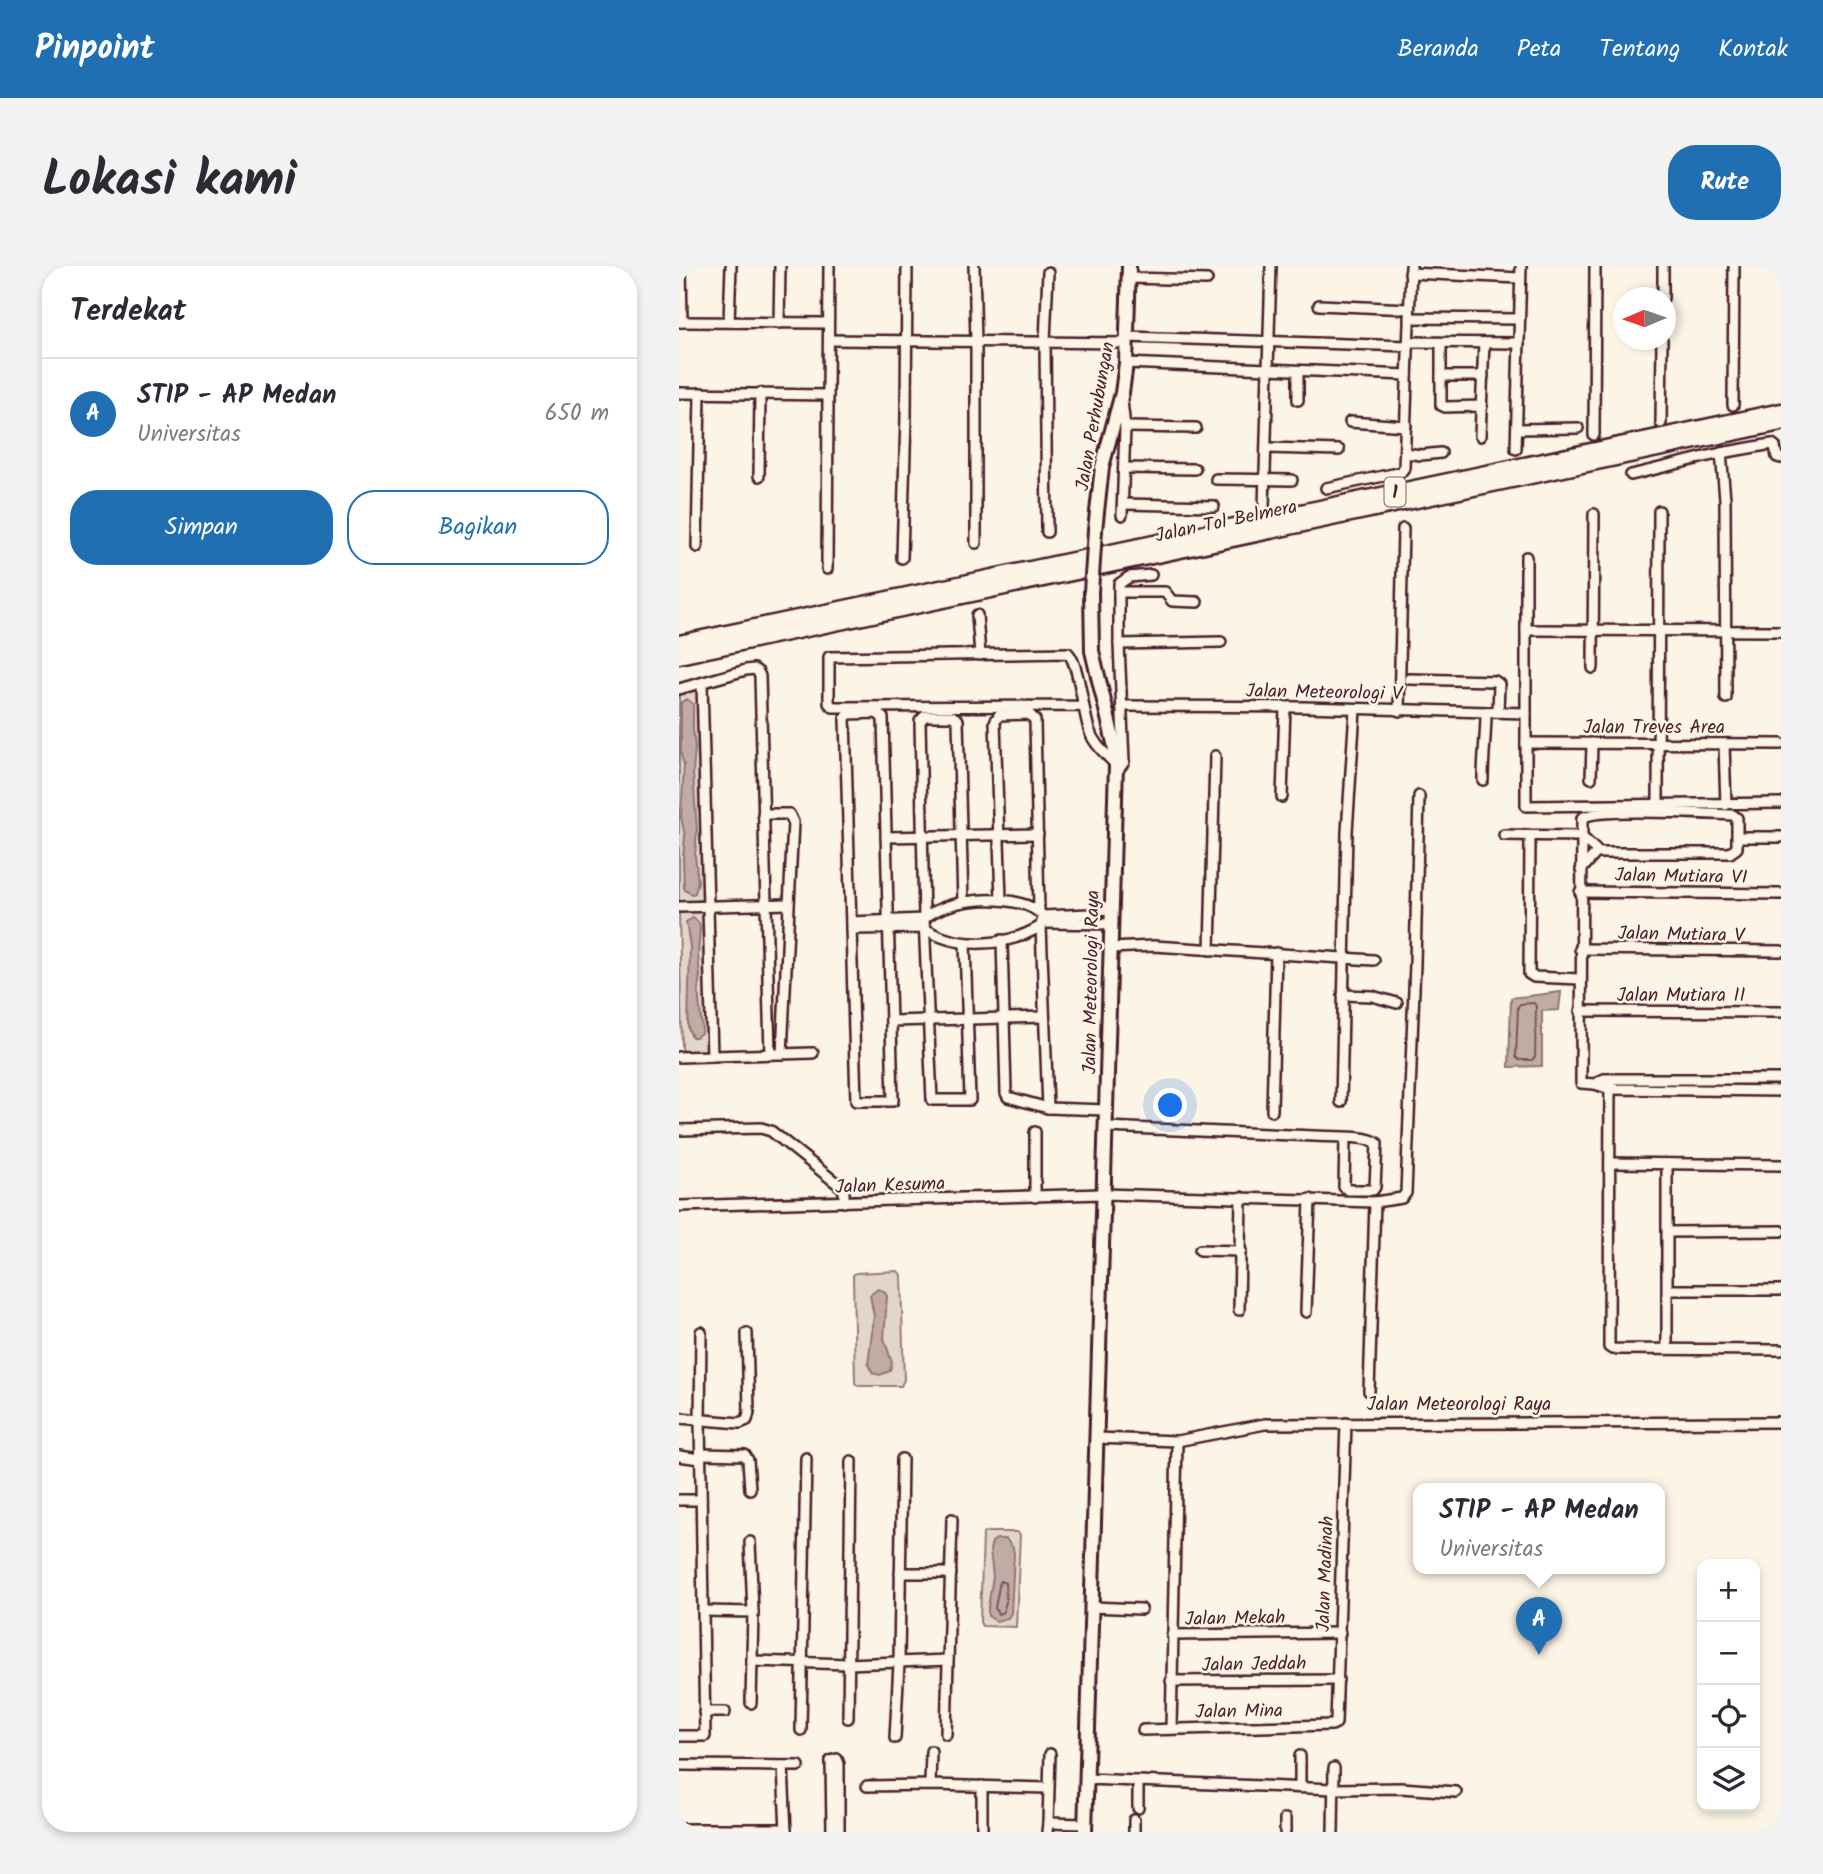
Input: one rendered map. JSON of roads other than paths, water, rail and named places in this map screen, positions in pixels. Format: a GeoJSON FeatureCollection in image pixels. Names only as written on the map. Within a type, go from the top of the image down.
{"type":"FeatureCollection","features":[{"type":"Feature","properties":{"kind":"highway","name":"Jalan Tol Belmera"},"geometry":{"type":"LineString","coordinates":[[679,643],[1781,411]]}},
{"type":"Feature","properties":{"kind":"highway","name":"Jalan Tol Belmera"},"geometry":{"type":"LineString","coordinates":[[679,656],[1781,423]]}},
{"type":"Feature","properties":{"kind":"main road","name":"Jalan Perhubungan"},"geometry":{"type":"LineString","coordinates":[[1095,530],[1102,467],[1122,393],[1126,363],[1129,272]]}},
{"type":"Feature","properties":{"kind":"main road","name":"Jalan Meteorologi Raya"},"geometry":{"type":"LineString","coordinates":[[1085,1828],[1116,769],[1114,743],[1092,651],[1091,592],[1095,530]]}},
{"type":"Feature","properties":{"kind":"street"},"geometry":{"type":"LineString","coordinates":[[681,266],[680,322],[828,323]]}},
{"type":"Feature","properties":{"kind":"street"},"geometry":{"type":"LineString","coordinates":[[729,322],[731,266]]}},
{"type":"Feature","properties":{"kind":"street"},"geometry":{"type":"LineString","coordinates":[[779,323],[780,266]]}},
{"type":"Feature","properties":{"kind":"street"},"geometry":{"type":"LineString","coordinates":[[827,569],[829,266]]}},
{"type":"Feature","properties":{"kind":"street"},"geometry":{"type":"LineString","coordinates":[[902,558],[907,266]]}},
{"type":"Feature","properties":{"kind":"street"},"geometry":{"type":"LineString","coordinates":[[974,266],[976,544]]}},
{"type":"Feature","properties":{"kind":"street"},"geometry":{"type":"LineString","coordinates":[[1265,507],[1271,266]]}},
{"type":"Feature","properties":{"kind":"street"},"geometry":{"type":"LineString","coordinates":[[1516,449],[1521,266]]}},
{"type":"Feature","properties":{"kind":"street"},"geometry":{"type":"LineString","coordinates":[[1594,435],[1595,266]]}},
{"type":"Feature","properties":{"kind":"street"},"geometry":{"type":"LineString","coordinates":[[1663,266],[1663,287]]}},
{"type":"Feature","properties":{"kind":"street"},"geometry":{"type":"LineString","coordinates":[[1733,405],[1734,266]]}},
{"type":"Feature","properties":{"kind":"street"},"geometry":{"type":"LineString","coordinates":[[1326,488],[1401,472],[1404,468],[1410,270],[1520,278]]}},
{"type":"Feature","properties":{"kind":"street"},"geometry":{"type":"LineString","coordinates":[[1048,272],[1045,341],[1048,532]]}},
{"type":"Feature","properties":{"kind":"street"},"geometry":{"type":"LineString","coordinates":[[1129,272],[1207,280]]}},
{"type":"Feature","properties":{"kind":"street"},"geometry":{"type":"LineString","coordinates":[[1319,305],[1520,319]]}},
{"type":"Feature","properties":{"kind":"street"},"geometry":{"type":"LineString","coordinates":[[829,340],[1519,343]]}},
{"type":"Feature","properties":{"kind":"street"},"geometry":{"type":"LineString","coordinates":[[1441,342],[1440,401],[1443,407],[1482,406]]}},
{"type":"Feature","properties":{"kind":"street"},"geometry":{"type":"LineString","coordinates":[[1480,436],[1484,343]]}},
{"type":"Feature","properties":{"kind":"street"},"geometry":{"type":"LineString","coordinates":[[1661,423],[1662,350]]}},
{"type":"Feature","properties":{"kind":"street"},"geometry":{"type":"LineString","coordinates":[[1126,363],[1407,375]]}},
{"type":"Feature","properties":{"kind":"street"},"geometry":{"type":"LineString","coordinates":[[1298,371],[1298,400]]}},
{"type":"Feature","properties":{"kind":"street"},"geometry":{"type":"LineString","coordinates":[[1441,376],[1483,376]]}},
{"type":"Feature","properties":{"kind":"street"},"geometry":{"type":"LineString","coordinates":[[679,393],[828,395]]}},
{"type":"Feature","properties":{"kind":"street"},"geometry":{"type":"LineString","coordinates":[[697,547],[700,393]]}},
{"type":"Feature","properties":{"kind":"street"},"geometry":{"type":"LineString","coordinates":[[759,475],[760,393]]}},
{"type":"Feature","properties":{"kind":"street"},"geometry":{"type":"LineString","coordinates":[[1122,393],[1125,428],[1122,515]]}},
{"type":"Feature","properties":{"kind":"street"},"geometry":{"type":"LineString","coordinates":[[1350,422],[1406,426]]}},
{"type":"Feature","properties":{"kind":"street"},"geometry":{"type":"LineString","coordinates":[[1125,428],[1195,428]]}},
{"type":"Feature","properties":{"kind":"street"},"geometry":{"type":"LineString","coordinates":[[1518,429],[1578,428]]}},
{"type":"Feature","properties":{"kind":"street"},"geometry":{"type":"LineString","coordinates":[[1631,475],[1721,453],[1772,444],[1777,457],[1781,458]]}},
{"type":"Feature","properties":{"kind":"street"},"geometry":{"type":"LineString","coordinates":[[1267,448],[1339,450]]}},
{"type":"Feature","properties":{"kind":"street"},"geometry":{"type":"LineString","coordinates":[[1405,453],[1421,456],[1441,453]]}},
{"type":"Feature","properties":{"kind":"street"},"geometry":{"type":"LineString","coordinates":[[1721,453],[1725,499],[1726,698]]}},
{"type":"Feature","properties":{"kind":"street"},"geometry":{"type":"LineString","coordinates":[[1123,468],[1195,469]]}},
{"type":"Feature","properties":{"kind":"street"},"geometry":{"type":"LineString","coordinates":[[1216,479],[1292,480]]}},
{"type":"Feature","properties":{"kind":"street"},"geometry":{"type":"LineString","coordinates":[[1123,504],[1214,506]]}},
{"type":"Feature","properties":{"kind":"street"},"geometry":{"type":"LineString","coordinates":[[1658,804],[1660,511]]}},
{"type":"Feature","properties":{"kind":"street"},"geometry":{"type":"LineString","coordinates":[[1593,668],[1594,514]]}},
{"type":"Feature","properties":{"kind":"street"},"geometry":{"type":"LineString","coordinates":[[1399,710],[1403,529]]}},
{"type":"Feature","properties":{"kind":"street"},"geometry":{"type":"LineString","coordinates":[[1526,557],[1526,806],[1781,803]]}},
{"type":"Feature","properties":{"kind":"street"},"geometry":{"type":"LineString","coordinates":[[1083,706],[833,707],[829,704],[829,657],[1068,653],[1073,660],[1092,737],[1116,769],[1124,762],[1119,592],[1122,580],[1151,575]]}},
{"type":"Feature","properties":{"kind":"street"},"geometry":{"type":"LineString","coordinates":[[1119,592],[1165,592],[1172,601],[1197,602]]}},
{"type":"Feature","properties":{"kind":"street"},"geometry":{"type":"LineString","coordinates":[[977,615],[980,655]]}},
{"type":"Feature","properties":{"kind":"street"},"geometry":{"type":"LineString","coordinates":[[1526,630],[1781,631]]}},
{"type":"Feature","properties":{"kind":"street"},"geometry":{"type":"LineString","coordinates":[[1119,644],[1221,642]]}},
{"type":"Feature","properties":{"kind":"street"},"geometry":{"type":"LineString","coordinates":[[679,689],[746,670],[758,672],[770,1055]]}},
{"type":"Feature","properties":{"kind":"street"},"geometry":{"type":"LineString","coordinates":[[1409,679],[1495,681],[1499,684],[1498,712]]}},
{"type":"Feature","properties":{"kind":"street"},"geometry":{"type":"LineString","coordinates":[[702,683],[712,1056]]}},
{"type":"Feature","properties":{"kind":"street","name":"Jalan Meteorologi V"},"geometry":{"type":"LineString","coordinates":[[1122,706],[1525,713]]}},
{"type":"Feature","properties":{"kind":"street"},"geometry":{"type":"LineString","coordinates":[[1282,797],[1285,707]]}},
{"type":"Feature","properties":{"kind":"street"},"geometry":{"type":"LineString","coordinates":[[1341,1102],[1342,957],[1355,710]]}},
{"type":"Feature","properties":{"kind":"street"},"geometry":{"type":"LineString","coordinates":[[1483,780],[1486,712]]}},
{"type":"Feature","properties":{"kind":"street"},"geometry":{"type":"LineString","coordinates":[[877,713],[883,718],[889,925],[893,1101],[856,1101],[845,718],[849,714],[877,713]]}},
{"type":"Feature","properties":{"kind":"street"},"geometry":{"type":"LineString","coordinates":[[1002,900],[995,722],[999,715],[1029,714],[1035,720],[1048,1108]]}},
{"type":"Feature","properties":{"kind":"street"},"geometry":{"type":"LineString","coordinates":[[963,902],[958,720],[953,716],[925,716],[921,721],[924,924],[932,1100],[970,1100],[965,943]]}},
{"type":"Feature","properties":{"kind":"street","name":"Jalan Treves Area"},"geometry":{"type":"LineString","coordinates":[[1526,743],[1781,744]]}},
{"type":"Feature","properties":{"kind":"street"},"geometry":{"type":"LineString","coordinates":[[1591,778],[1592,743]]}},
{"type":"Feature","properties":{"kind":"street"},"geometry":{"type":"LineString","coordinates":[[1724,744],[1725,805]]}},
{"type":"Feature","properties":{"kind":"street"},"geometry":{"type":"LineString","coordinates":[[1210,950],[1215,756]]}},
{"type":"Feature","properties":{"kind":"street"},"geometry":{"type":"LineString","coordinates":[[1369,1391],[1375,1202],[1399,1199],[1406,1193],[1419,796]]}},
{"type":"Feature","properties":{"kind":"street"},"geometry":{"type":"LineString","coordinates":[[1504,835],[1581,836],[1597,852],[1730,853],[1737,848],[1738,837],[1737,820],[1733,815],[1619,813],[1584,816],[1581,822],[1581,836],[1581,870],[1580,892],[1581,1082],[1590,1084],[1604,1079],[1610,1084],[1781,1091]]}},
{"type":"Feature","properties":{"kind":"street"},"geometry":{"type":"LineString","coordinates":[[763,814],[789,814],[792,817],[782,1054]]}},
{"type":"Feature","properties":{"kind":"street"},"geometry":{"type":"LineString","coordinates":[[886,837],[1038,834]]}},
{"type":"Feature","properties":{"kind":"street"},"geometry":{"type":"LineString","coordinates":[[1530,835],[1529,974],[1534,977],[1580,979]]}},
{"type":"Feature","properties":{"kind":"street"},"geometry":{"type":"LineString","coordinates":[[1738,837],[1781,837]]}},
{"type":"Feature","properties":{"kind":"street"},"geometry":{"type":"LineString","coordinates":[[1581,870],[1597,852]]}},
{"type":"Feature","properties":{"kind":"street","name":"Jalan Mutiara VI"},"geometry":{"type":"LineString","coordinates":[[1580,892],[1781,894]]}},
{"type":"Feature","properties":{"kind":"street"},"geometry":{"type":"LineString","coordinates":[[924,924],[932,911],[963,902],[1002,900],[1042,919],[1090,918]]}},
{"type":"Feature","properties":{"kind":"street"},"geometry":{"type":"LineString","coordinates":[[679,907],[788,904]]}},
{"type":"Feature","properties":{"kind":"street"},"geometry":{"type":"LineString","coordinates":[[1090,918],[1096,910],[1111,909]]}},
{"type":"Feature","properties":{"kind":"street"},"geometry":{"type":"LineString","coordinates":[[1090,918],[1095,925],[1111,924]]}},
{"type":"Feature","properties":{"kind":"street"},"geometry":{"type":"LineString","coordinates":[[851,925],[924,924],[942,938],[965,943],[1022,936],[1042,919]]}},
{"type":"Feature","properties":{"kind":"street"},"geometry":{"type":"LineString","coordinates":[[1002,940],[1006,1093],[1013,1099],[1048,1108],[1107,1110]]}},
{"type":"Feature","properties":{"kind":"street"},"geometry":{"type":"LineString","coordinates":[[1111,948],[1154,946],[1374,960]]}},
{"type":"Feature","properties":{"kind":"street","name":"Jalan Mutiara V"},"geometry":{"type":"LineString","coordinates":[[1580,949],[1781,951]]}},
{"type":"Feature","properties":{"kind":"street"},"geometry":{"type":"LineString","coordinates":[[1272,1111],[1276,953]]}},
{"type":"Feature","properties":{"kind":"street"},"geometry":{"type":"LineString","coordinates":[[1343,995],[1372,996],[1397,1003]]}},
{"type":"Feature","properties":{"kind":"street","name":"Jalan Mutiara II"},"geometry":{"type":"LineString","coordinates":[[1580,1011],[1781,1013]]}},
{"type":"Feature","properties":{"kind":"street"},"geometry":{"type":"LineString","coordinates":[[891,1021],[1043,1017]]}},
{"type":"Feature","properties":{"kind":"street"},"geometry":{"type":"LineString","coordinates":[[679,1048],[679,1057],[813,1053]]}},
{"type":"Feature","properties":{"kind":"street"},"geometry":{"type":"LineString","coordinates":[[1610,1084],[1781,1079]]}},
{"type":"Feature","properties":{"kind":"street"},"geometry":{"type":"LineString","coordinates":[[1610,1084],[1609,1347],[1781,1350]]}},
{"type":"Feature","properties":{"kind":"street"},"geometry":{"type":"LineString","coordinates":[[1106,1127],[1345,1138],[1376,1141],[1373,1190],[1348,1190],[1344,1187],[1345,1138]]}},
{"type":"Feature","properties":{"kind":"street"},"geometry":{"type":"LineString","coordinates":[[679,1130],[761,1128],[771,1131],[844,1189],[845,1202]]}},
{"type":"Feature","properties":{"kind":"street"},"geometry":{"type":"LineString","coordinates":[[1035,1132],[1035,1197]]}},
{"type":"Feature","properties":{"kind":"street"},"geometry":{"type":"LineString","coordinates":[[1610,1163],[1781,1165]]}},
{"type":"Feature","properties":{"kind":"street"},"geometry":{"type":"LineString","coordinates":[[1667,1164],[1667,1348]]}},
{"type":"Feature","properties":{"kind":"street","name":"Jalan Kesuma"},"geometry":{"type":"LineString","coordinates":[[679,1206],[1103,1194],[1375,1202]]}},
{"type":"Feature","properties":{"kind":"street"},"geometry":{"type":"LineString","coordinates":[[1239,1310],[1241,1197]]}},
{"type":"Feature","properties":{"kind":"street"},"geometry":{"type":"LineString","coordinates":[[1306,1312],[1310,1199]]}},
{"type":"Feature","properties":{"kind":"street"},"geometry":{"type":"LineString","coordinates":[[1668,1232],[1781,1231]]}},
{"type":"Feature","properties":{"kind":"street"},"geometry":{"type":"LineString","coordinates":[[1200,1250],[1241,1251]]}},
{"type":"Feature","properties":{"kind":"street"},"geometry":{"type":"LineString","coordinates":[[1668,1290],[1781,1290]]}},
{"type":"Feature","properties":{"kind":"street"},"geometry":{"type":"LineString","coordinates":[[679,1736],[705,1736],[700,1451],[701,1332]]}},
{"type":"Feature","properties":{"kind":"street"},"geometry":{"type":"LineString","coordinates":[[679,1418],[740,1423],[747,1420],[747,1333]]}},
{"type":"Feature","properties":{"kind":"street","name":"Jalan Meteorologi Raya"},"geometry":{"type":"LineString","coordinates":[[1097,1438],[1177,1441],[1265,1424],[1781,1422]]}},
{"type":"Feature","properties":{"kind":"street","name":"Jalan Madinah"},"geometry":{"type":"LineString","coordinates":[[1334,1724],[1337,1718],[1346,1423]]}},
{"type":"Feature","properties":{"kind":"street"},"geometry":{"type":"LineString","coordinates":[[1171,1729],[1177,1441]]}},
{"type":"Feature","properties":{"kind":"street"},"geometry":{"type":"LineString","coordinates":[[679,1456],[700,1451],[745,1455],[748,1460],[750,1489]]}},
{"type":"Feature","properties":{"kind":"street"},"geometry":{"type":"LineString","coordinates":[[801,1730],[806,1458]]}},
{"type":"Feature","properties":{"kind":"street"},"geometry":{"type":"LineString","coordinates":[[895,1738],[899,1663],[902,1459]]}},
{"type":"Feature","properties":{"kind":"street"},"geometry":{"type":"LineString","coordinates":[[848,1718],[852,1461]]}},
{"type":"Feature","properties":{"kind":"street"},"geometry":{"type":"LineString","coordinates":[[679,1500],[701,1500]]}},
{"type":"Feature","properties":{"kind":"street"},"geometry":{"type":"LineString","coordinates":[[946,1734],[952,1519]]}},
{"type":"Feature","properties":{"kind":"street"},"geometry":{"type":"LineString","coordinates":[[750,1542],[753,1612],[751,1703]]}},
{"type":"Feature","properties":{"kind":"street"},"geometry":{"type":"LineString","coordinates":[[900,1573],[951,1573]]}},
{"type":"Feature","properties":{"kind":"street"},"geometry":{"type":"LineString","coordinates":[[1091,1607],[1141,1609]]}},
{"type":"Feature","properties":{"kind":"street"},"geometry":{"type":"LineString","coordinates":[[703,1611],[753,1612]]}},
{"type":"Feature","properties":{"kind":"street","name":"Jalan Mekah"},"geometry":{"type":"LineString","coordinates":[[1172,1635],[1340,1633]]}},
{"type":"Feature","properties":{"kind":"street"},"geometry":{"type":"LineString","coordinates":[[753,1661],[848,1664],[948,1660]]}},
{"type":"Feature","properties":{"kind":"street","name":"Jalan Jeddah"},"geometry":{"type":"LineString","coordinates":[[1171,1682],[1338,1680]]}},
{"type":"Feature","properties":{"kind":"street"},"geometry":{"type":"LineString","coordinates":[[704,1712],[725,1712]]}},
{"type":"Feature","properties":{"kind":"street","name":"Jalan Mina"},"geometry":{"type":"LineString","coordinates":[[1143,1730],[1334,1724]]}},
{"type":"Feature","properties":{"kind":"street"},"geometry":{"type":"LineString","coordinates":[[930,1751],[930,1785]]}},
{"type":"Feature","properties":{"kind":"street"},"geometry":{"type":"LineString","coordinates":[[1050,1754],[1047,1828],[1085,1828]]}},
{"type":"Feature","properties":{"kind":"street"},"geometry":{"type":"LineString","coordinates":[[1300,1756],[1300,1787]]}},
{"type":"Feature","properties":{"kind":"street"},"geometry":{"type":"LineString","coordinates":[[832,1832],[833,1759],[838,1759],[839,1764],[839,1832]]}},
{"type":"Feature","properties":{"kind":"street"},"geometry":{"type":"LineString","coordinates":[[679,1765],[799,1766]]}},
{"type":"Feature","properties":{"kind":"street"},"geometry":{"type":"LineString","coordinates":[[679,1829],[786,1831],[783,1766]]}},
{"type":"Feature","properties":{"kind":"street"},"geometry":{"type":"LineString","coordinates":[[1333,1832],[1334,1768]]}},
{"type":"Feature","properties":{"kind":"street"},"geometry":{"type":"LineString","coordinates":[[1087,1779],[1334,1789],[1401,1788],[1456,1793]]}},
{"type":"Feature","properties":{"kind":"street"},"geometry":{"type":"LineString","coordinates":[[1138,1781],[1138,1808]]}},
{"type":"Feature","properties":{"kind":"street"},"geometry":{"type":"LineString","coordinates":[[867,1786],[1048,1788]]}},
{"type":"Feature","properties":{"kind":"street"},"geometry":{"type":"LineString","coordinates":[[982,1786],[982,1832]]}},
{"type":"Feature","properties":{"kind":"street"},"geometry":{"type":"LineString","coordinates":[[1285,1818],[1285,1832]]}},
{"type":"Feature","properties":{"kind":"street"},"geometry":{"type":"LineString","coordinates":[[1134,1820],[1134,1832]]}},
{"type":"Feature","properties":{"kind":"water"},"geometry":{"type":"Polygon","coordinates":[[[687,699],[693,704],[695,748],[693,772],[698,882],[695,893],[692,894],[684,888],[685,836],[681,817],[684,765],[681,755],[681,702],[687,699]]]}},
{"type":"Feature","properties":{"kind":"water"},"geometry":{"type":"Polygon","coordinates":[[[693,918],[700,927],[698,990],[702,1028],[696,1037],[692,1037],[688,1028],[690,946],[686,922],[693,918]]]}},
{"type":"Feature","properties":{"kind":"water"},"geometry":{"type":"Polygon","coordinates":[[[1561,992],[1559,1010],[1542,1011],[1542,1066],[1509,1067],[1511,998],[1561,992]]]}},
{"type":"Feature","properties":{"kind":"water"},"geometry":{"type":"Polygon","coordinates":[[[878,1289],[884,1291],[887,1296],[884,1338],[892,1363],[890,1371],[880,1375],[873,1373],[868,1364],[874,1316],[870,1295],[878,1289]]]}},
{"type":"Feature","properties":{"kind":"water"},"geometry":{"type":"Polygon","coordinates":[[[1006,1539],[1014,1554],[1011,1613],[1008,1618],[996,1621],[988,1616],[988,1607],[993,1577],[990,1550],[992,1542],[1006,1539]]]}},
{"type":"Feature","properties":{"kind":"place","name":"STIP - AP Medan"},"geometry":{"type":"Point","coordinates":[1539,1655]}}]}
